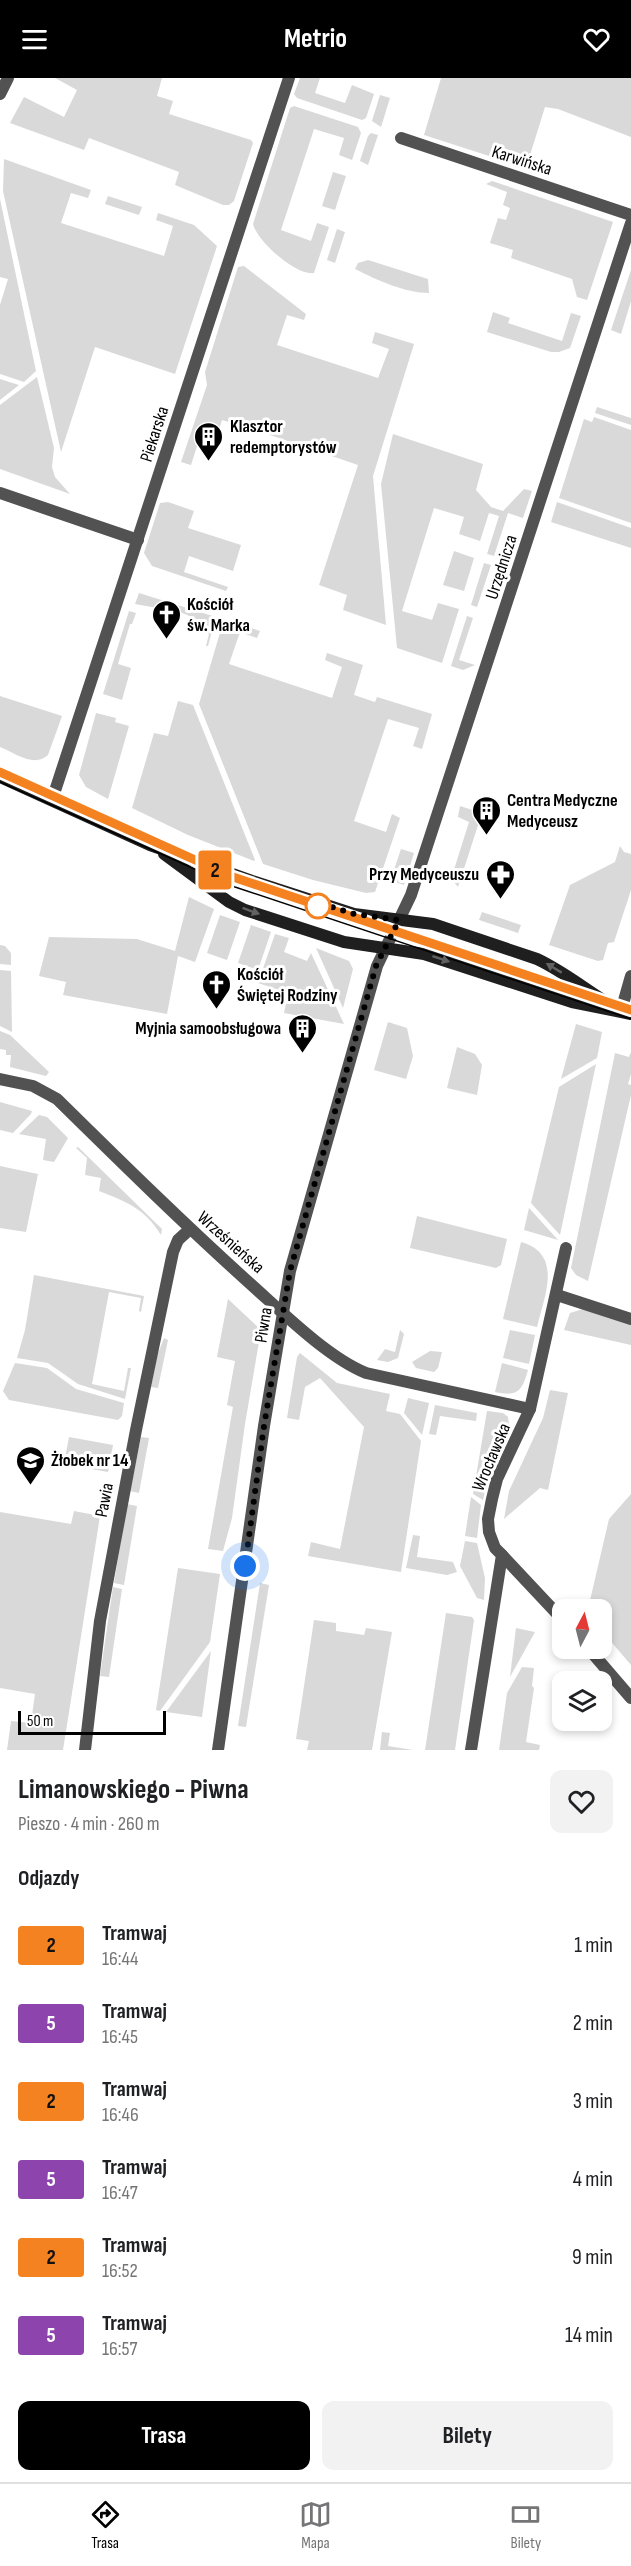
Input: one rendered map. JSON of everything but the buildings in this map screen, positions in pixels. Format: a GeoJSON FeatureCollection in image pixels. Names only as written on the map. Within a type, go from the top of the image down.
{"type":"FeatureCollection","features":[{"type":"Feature","properties":{"kind":"street"},"geometry":{"type":"LineString","coordinates":[[0,94],[8,78]]}},
{"type":"Feature","properties":{"kind":"street","name":"Piekarska"},"geometry":{"type":"LineString","coordinates":[[52,801],[289,78]]}},
{"type":"Feature","properties":{"kind":"street","name":"Karwińska"},"geometry":{"type":"LineString","coordinates":[[401,138],[631,215]]}},
{"type":"Feature","properties":{"kind":"street","name":"Urzędnicza"},"geometry":{"type":"LineString","coordinates":[[399,920],[411,895],[483,681],[631,223]]}},
{"type":"Feature","properties":{"kind":"street"},"geometry":{"type":"LineString","coordinates":[[0,493],[138,540]]}},
{"type":"Feature","properties":{"kind":"street"},"geometry":{"type":"LineString","coordinates":[[0,777],[150,845],[354,914],[434,924],[537,959],[553,966],[598,999],[626,1013]]}},
{"type":"Feature","properties":{"kind":"street"},"geometry":{"type":"LineString","coordinates":[[150,845],[229,902],[245,910],[344,942],[424,954],[572,1002],[626,1013]]}},
{"type":"Feature","properties":{"kind":"street","name":"Piwna"},"geometry":{"type":"LineString","coordinates":[[218,1750],[290,1271],[376,966],[399,920]]}},
{"type":"Feature","properties":{"kind":"street"},"geometry":{"type":"LineString","coordinates":[[626,1013],[631,976]]}},
{"type":"Feature","properties":{"kind":"street","name":"Wrześnieńska"},"geometry":{"type":"LineString","coordinates":[[0,1079],[33,1086],[57,1099],[190,1229],[283,1313],[342,1361],[366,1373],[530,1409]]}},
{"type":"Feature","properties":{"kind":"street","name":"Pawia"},"geometry":{"type":"LineString","coordinates":[[85,1750],[100,1621],[135,1431],[173,1252],[178,1240],[190,1229]]}},
{"type":"Feature","properties":{"kind":"street","name":"Wrocławska"},"geometry":{"type":"LineString","coordinates":[[502,1555],[495,1548],[489,1532],[488,1519],[492,1499],[497,1479],[530,1409],[566,1248]]}},
{"type":"Feature","properties":{"kind":"street"},"geometry":{"type":"LineString","coordinates":[[557,1295],[631,1319]]}},
{"type":"Feature","properties":{"kind":"street"},"geometry":{"type":"LineString","coordinates":[[502,1555],[552,1608]]}},
{"type":"Feature","properties":{"kind":"street"},"geometry":{"type":"LineString","coordinates":[[471,1750],[502,1555]]}},
{"type":"Feature","properties":{"kind":"street"},"geometry":{"type":"LineString","coordinates":[[597,1659],[631,1698]]}},
{"type":"Feature","properties":{"kind":"shaded area"},"geometry":{"type":"Polygon","coordinates":[[[55,78],[162,78],[157,96],[173,101],[169,114],[251,140],[253,143],[234,201],[229,205],[223,205],[175,185],[179,172],[89,138],[84,150],[10,123],[24,97],[64,117],[77,90],[55,78]]]}},
{"type":"Feature","properties":{"kind":"shaded area"},"geometry":{"type":"Polygon","coordinates":[[[300,78],[320,78],[315,93],[345,103],[352,85],[374,94],[366,118],[362,120],[297,98],[294,94],[300,78]]]}},
{"type":"Feature","properties":{"kind":"shaded area"},"geometry":{"type":"Polygon","coordinates":[[[441,78],[631,78],[631,137],[558,109],[545,107],[526,168],[424,135],[441,78]]]}},
{"type":"Feature","properties":{"kind":"shaded area"},"geometry":{"type":"Polygon","coordinates":[[[380,95],[390,98],[381,127],[372,121],[380,95]]]}},
{"type":"Feature","properties":{"kind":"shaded area"},"geometry":{"type":"Polygon","coordinates":[[[294,106],[358,127],[361,133],[352,160],[339,155],[344,138],[314,129],[281,230],[311,241],[317,223],[329,227],[314,273],[297,269],[278,256],[269,248],[253,224],[290,108],[294,106]]]}},
{"type":"Feature","properties":{"kind":"shaded area"},"geometry":{"type":"Polygon","coordinates":[[[371,133],[378,135],[368,165],[360,161],[371,133]]]}},
{"type":"Feature","properties":{"kind":"shaded area"},"geometry":{"type":"Polygon","coordinates":[[[4,159],[91,190],[88,198],[71,193],[61,223],[164,256],[173,226],[156,220],[158,213],[194,225],[217,246],[175,374],[95,347],[61,452],[3,191],[4,159]]]}},
{"type":"Feature","properties":{"kind":"shaded area"},"geometry":{"type":"Polygon","coordinates":[[[333,172],[346,176],[335,210],[322,206],[333,172]]]}},
{"type":"Feature","properties":{"kind":"shaded area"},"geometry":{"type":"Polygon","coordinates":[[[492,181],[613,222],[587,300],[577,297],[572,279],[511,258],[513,250],[490,243],[498,218],[506,220],[510,208],[503,205],[507,192],[486,184],[492,181]]]}},
{"type":"Feature","properties":{"kind":"shaded area"},"geometry":{"type":"Polygon","coordinates":[[[108,196],[142,207],[139,215],[105,204],[108,196]]]}},
{"type":"Feature","properties":{"kind":"shaded area"},"geometry":{"type":"Polygon","coordinates":[[[0,199],[36,371],[24,382],[0,374],[0,305],[8,279],[0,277],[0,199]]]}},
{"type":"Feature","properties":{"kind":"shaded area"},"geometry":{"type":"Polygon","coordinates":[[[337,229],[345,232],[335,263],[327,260],[337,229]]]}},
{"type":"Feature","properties":{"kind":"shaded area"},"geometry":{"type":"Polygon","coordinates":[[[368,260],[428,279],[429,293],[401,288],[355,269],[358,263],[368,260]]]}},
{"type":"Feature","properties":{"kind":"shaded area"},"geometry":{"type":"Polygon","coordinates":[[[244,266],[306,314],[304,320],[287,315],[277,345],[378,378],[389,349],[372,343],[375,332],[414,344],[373,476],[386,625],[343,610],[347,595],[319,585],[358,465],[247,427],[245,430],[222,420],[214,445],[199,440],[191,465],[181,462],[207,385],[205,372],[238,267],[244,266]]]}},
{"type":"Feature","properties":{"kind":"shaded area"},"geometry":{"type":"Polygon","coordinates":[[[631,270],[631,301],[621,334],[611,330],[631,270]]]}},
{"type":"Feature","properties":{"kind":"shaded area"},"geometry":{"type":"Polygon","coordinates":[[[493,312],[510,318],[508,323],[562,341],[571,313],[581,316],[570,348],[551,352],[487,332],[493,312]]]}},
{"type":"Feature","properties":{"kind":"shaded area"},"geometry":{"type":"Polygon","coordinates":[[[37,377],[54,448],[52,467],[55,477],[70,494],[0,469],[0,405],[37,377]]]}},
{"type":"Feature","properties":{"kind":"shaded area"},"geometry":{"type":"Polygon","coordinates":[[[0,379],[19,385],[0,400],[0,379]]]}},
{"type":"Feature","properties":{"kind":"shaded area"},"geometry":{"type":"Polygon","coordinates":[[[597,407],[631,418],[631,425],[595,413],[597,407]]]}},
{"type":"Feature","properties":{"kind":"shaded area"},"geometry":{"type":"Polygon","coordinates":[[[594,417],[631,430],[631,523],[559,498],[584,419],[592,422],[594,417]]]}},
{"type":"Feature","properties":{"kind":"shaded area"},"geometry":{"type":"Polygon","coordinates":[[[393,434],[483,464],[476,490],[491,507],[503,511],[524,489],[532,491],[523,518],[508,513],[494,556],[487,554],[499,516],[489,513],[480,541],[459,534],[464,517],[434,508],[402,611],[432,620],[438,603],[459,609],[442,663],[397,648],[381,484],[393,434]]]}},
{"type":"Feature","properties":{"kind":"shaded area"},"geometry":{"type":"Polygon","coordinates":[[[168,502],[194,511],[188,528],[241,545],[233,571],[189,556],[184,572],[228,587],[226,591],[152,566],[144,553],[160,503],[168,502]]]}},
{"type":"Feature","properties":{"kind":"shaded area"},"geometry":{"type":"Polygon","coordinates":[[[557,502],[631,528],[631,548],[551,522],[557,502]]]}},
{"type":"Feature","properties":{"kind":"shaded area"},"geometry":{"type":"Polygon","coordinates":[[[454,551],[474,558],[464,591],[443,585],[454,551]]]}},
{"type":"Feature","properties":{"kind":"shaded area"},"geometry":{"type":"Polygon","coordinates":[[[484,563],[491,565],[477,607],[471,605],[484,563]]]}},
{"type":"Feature","properties":{"kind":"shaded area"},"geometry":{"type":"Polygon","coordinates":[[[139,593],[216,617],[208,646],[206,646],[209,634],[199,631],[201,621],[180,612],[135,604],[139,593]]]}},
{"type":"Feature","properties":{"kind":"shaded area"},"geometry":{"type":"Polygon","coordinates":[[[129,611],[136,613],[130,624],[118,664],[131,668],[122,700],[103,694],[129,611]]]}},
{"type":"Feature","properties":{"kind":"shaded area"},"geometry":{"type":"Polygon","coordinates":[[[467,616],[473,618],[459,660],[475,665],[463,670],[451,666],[467,616]]]}},
{"type":"Feature","properties":{"kind":"shaded area"},"geometry":{"type":"Polygon","coordinates":[[[224,619],[260,631],[257,638],[240,632],[229,664],[332,698],[342,667],[325,660],[327,653],[363,665],[354,695],[375,702],[377,697],[432,714],[422,749],[413,746],[419,728],[388,719],[354,821],[386,832],[392,814],[400,818],[375,892],[366,893],[313,880],[263,864],[199,704],[224,619]]]}},
{"type":"Feature","properties":{"kind":"shaded area"},"geometry":{"type":"Polygon","coordinates":[[[0,696],[62,716],[48,755],[43,759],[31,760],[0,747],[0,696]]]}},
{"type":"Feature","properties":{"kind":"shaded area"},"geometry":{"type":"Polygon","coordinates":[[[178,701],[193,705],[254,861],[188,835],[132,808],[154,733],[168,736],[178,701]]]}},
{"type":"Feature","properties":{"kind":"shaded area"},"geometry":{"type":"Polygon","coordinates":[[[96,713],[116,718],[115,722],[129,726],[108,799],[86,787],[79,775],[96,713]]]}},
{"type":"Feature","properties":{"kind":"shaded area"},"geometry":{"type":"Polygon","coordinates":[[[460,806],[482,813],[458,887],[452,876],[469,822],[458,817],[460,806]]]}},
{"type":"Feature","properties":{"kind":"shaded area"},"geometry":{"type":"Polygon","coordinates":[[[620,846],[624,852],[631,854],[631,890],[614,942],[608,943],[603,960],[598,961],[549,945],[570,885],[615,862],[620,846]]]}},
{"type":"Feature","properties":{"kind":"shaded area"},"geometry":{"type":"Polygon","coordinates":[[[401,849],[414,853],[404,885],[395,882],[392,876],[401,849]]]}},
{"type":"Feature","properties":{"kind":"shaded area"},"geometry":{"type":"Polygon","coordinates":[[[189,897],[214,909],[195,962],[178,956],[167,1014],[63,995],[66,982],[39,976],[49,937],[137,939],[175,951],[189,897]]]}},
{"type":"Feature","properties":{"kind":"shaded area"},"geometry":{"type":"Polygon","coordinates":[[[482,912],[521,925],[518,933],[479,920],[482,912]]]}},
{"type":"Feature","properties":{"kind":"shaded area"},"geometry":{"type":"Polygon","coordinates":[[[220,915],[240,922],[227,960],[207,953],[220,915]]]}},
{"type":"Feature","properties":{"kind":"shaded area"},"geometry":{"type":"Polygon","coordinates":[[[251,925],[271,932],[258,970],[238,963],[251,925]]]}},
{"type":"Feature","properties":{"kind":"shaded area"},"geometry":{"type":"Polygon","coordinates":[[[275,934],[289,938],[284,952],[307,961],[311,953],[344,1024],[284,1013],[288,993],[258,983],[275,934]]]}},
{"type":"Feature","properties":{"kind":"shaded area"},"geometry":{"type":"Polygon","coordinates":[[[0,945],[5,946],[11,953],[11,965],[0,964],[0,945]]]}},
{"type":"Feature","properties":{"kind":"shaded area"},"geometry":{"type":"Polygon","coordinates":[[[316,948],[349,961],[353,969],[343,1008],[316,948]]]}},
{"type":"Feature","properties":{"kind":"shaded area"},"geometry":{"type":"Polygon","coordinates":[[[0,970],[11,971],[12,1032],[0,1026],[0,970]]]}},
{"type":"Feature","properties":{"kind":"shaded area"},"geometry":{"type":"Polygon","coordinates":[[[388,1022],[407,1028],[413,1056],[406,1079],[374,1070],[388,1022]]]}},
{"type":"Feature","properties":{"kind":"shaded area"},"geometry":{"type":"Polygon","coordinates":[[[576,1024],[602,1032],[597,1058],[561,1079],[576,1024]]]}},
{"type":"Feature","properties":{"kind":"shaded area"},"geometry":{"type":"Polygon","coordinates":[[[0,1031],[10,1035],[49,1072],[46,1076],[10,1067],[11,1055],[6,1055],[6,1050],[0,1049],[0,1031]]]}},
{"type":"Feature","properties":{"kind":"shaded area"},"geometry":{"type":"Polygon","coordinates":[[[457,1047],[475,1054],[482,1065],[477,1095],[447,1088],[457,1047]]]}},
{"type":"Feature","properties":{"kind":"shaded area"},"geometry":{"type":"Polygon","coordinates":[[[631,1052],[631,1074],[628,1084],[631,1085],[631,1095],[588,1281],[576,1275],[571,1268],[615,1053],[629,1057],[631,1052]]]}},
{"type":"Feature","properties":{"kind":"shaded area"},"geometry":{"type":"Polygon","coordinates":[[[596,1064],[560,1235],[531,1203],[559,1087],[596,1064]]]}},
{"type":"Feature","properties":{"kind":"shaded area"},"geometry":{"type":"Polygon","coordinates":[[[0,1102],[32,1111],[13,1133],[0,1130],[0,1102]]]}},
{"type":"Feature","properties":{"kind":"shaded area"},"geometry":{"type":"Polygon","coordinates":[[[39,1115],[47,1117],[68,1138],[54,1162],[43,1160],[46,1139],[19,1134],[39,1115]]]}},
{"type":"Feature","properties":{"kind":"shaded area"},"geometry":{"type":"Polygon","coordinates":[[[78,1147],[162,1229],[161,1235],[148,1218],[134,1207],[99,1191],[101,1178],[85,1175],[87,1158],[76,1148],[78,1147]]]}},
{"type":"Feature","properties":{"kind":"shaded area"},"geometry":{"type":"Polygon","coordinates":[[[0,1166],[38,1174],[26,1232],[0,1228],[0,1166]]]}},
{"type":"Feature","properties":{"kind":"shaded area"},"geometry":{"type":"Polygon","coordinates":[[[529,1208],[558,1240],[524,1230],[529,1208]]]}},
{"type":"Feature","properties":{"kind":"shaded area"},"geometry":{"type":"Polygon","coordinates":[[[417,1216],[507,1239],[501,1265],[496,1268],[410,1248],[417,1216]]]}},
{"type":"Feature","properties":{"kind":"shaded area"},"geometry":{"type":"Polygon","coordinates":[[[521,1242],[534,1248],[543,1256],[547,1266],[548,1278],[537,1327],[503,1319],[521,1242]]]}},
{"type":"Feature","properties":{"kind":"shaded area"},"geometry":{"type":"Polygon","coordinates":[[[34,1275],[144,1296],[141,1312],[139,1311],[141,1298],[109,1292],[92,1384],[124,1391],[128,1368],[131,1368],[125,1399],[78,1384],[48,1363],[17,1358],[25,1330],[34,1275]]]}},
{"type":"Feature","properties":{"kind":"shaded area"},"geometry":{"type":"Polygon","coordinates":[[[228,1299],[261,1330],[232,1518],[223,1551],[208,1549],[233,1407],[227,1405],[235,1361],[217,1357],[228,1299]]]}},
{"type":"Feature","properties":{"kind":"shaded area"},"geometry":{"type":"Polygon","coordinates":[[[583,1309],[631,1324],[631,1345],[564,1330],[570,1313],[583,1309]]]}},
{"type":"Feature","properties":{"kind":"shaded area"},"geometry":{"type":"Polygon","coordinates":[[[400,1330],[404,1334],[398,1358],[388,1362],[377,1360],[385,1349],[395,1352],[400,1330]]]}},
{"type":"Feature","properties":{"kind":"shaded area"},"geometry":{"type":"Polygon","coordinates":[[[510,1330],[535,1335],[529,1364],[503,1358],[510,1330]]]}},
{"type":"Feature","properties":{"kind":"shaded area"},"geometry":{"type":"Polygon","coordinates":[[[164,1338],[168,1340],[158,1388],[151,1387],[157,1356],[164,1338]]]}},
{"type":"Feature","properties":{"kind":"shaded area"},"geometry":{"type":"Polygon","coordinates":[[[430,1351],[442,1352],[438,1368],[434,1372],[416,1368],[412,1362],[430,1351]]]}},
{"type":"Feature","properties":{"kind":"shaded area"},"geometry":{"type":"Polygon","coordinates":[[[300,1353],[337,1383],[390,1394],[386,1411],[400,1414],[421,1441],[401,1572],[308,1556],[311,1542],[340,1549],[364,1427],[320,1378],[305,1387],[299,1420],[287,1418],[297,1357],[300,1353]]]}},
{"type":"Feature","properties":{"kind":"shaded area"},"geometry":{"type":"Polygon","coordinates":[[[15,1363],[47,1368],[76,1389],[124,1403],[122,1416],[118,1420],[9,1400],[3,1391],[15,1363]]]}},
{"type":"Feature","properties":{"kind":"shaded area"},"geometry":{"type":"Polygon","coordinates":[[[502,1363],[528,1370],[521,1388],[514,1393],[495,1392],[502,1363]]]}},
{"type":"Feature","properties":{"kind":"shaded area"},"geometry":{"type":"Polygon","coordinates":[[[550,1390],[568,1393],[548,1490],[540,1488],[504,1519],[509,1491],[543,1418],[550,1390]]]}},
{"type":"Feature","properties":{"kind":"shaded area"},"geometry":{"type":"Polygon","coordinates":[[[408,1398],[429,1403],[422,1435],[404,1413],[408,1398]]]}},
{"type":"Feature","properties":{"kind":"shaded area"},"geometry":{"type":"Polygon","coordinates":[[[435,1405],[477,1413],[476,1421],[440,1416],[436,1435],[429,1434],[435,1405]]]}},
{"type":"Feature","properties":{"kind":"shaded area"},"geometry":{"type":"Polygon","coordinates":[[[487,1411],[503,1413],[508,1417],[509,1425],[489,1473],[483,1500],[473,1494],[487,1411]]]}},
{"type":"Feature","properties":{"kind":"shaded area"},"geometry":{"type":"Polygon","coordinates":[[[69,1437],[113,1445],[108,1472],[64,1464],[69,1437]]]}},
{"type":"Feature","properties":{"kind":"shaded area"},"geometry":{"type":"Polygon","coordinates":[[[141,1437],[149,1438],[139,1493],[130,1491],[141,1437]]]}},
{"type":"Feature","properties":{"kind":"shaded area"},"geometry":{"type":"Polygon","coordinates":[[[631,1494],[631,1665],[612,1643],[612,1599],[590,1599],[609,1519],[631,1494]]]}},
{"type":"Feature","properties":{"kind":"shaded area"},"geometry":{"type":"Polygon","coordinates":[[[471,1497],[481,1505],[477,1538],[465,1536],[471,1497]]]}},
{"type":"Feature","properties":{"kind":"shaded area"},"geometry":{"type":"Polygon","coordinates":[[[127,1504],[137,1506],[124,1585],[114,1583],[127,1504]]]}},
{"type":"Feature","properties":{"kind":"shaded area"},"geometry":{"type":"Polygon","coordinates":[[[74,1511],[100,1516],[63,1750],[7,1750],[11,1721],[31,1723],[35,1694],[0,1688],[0,1512],[71,1524],[74,1511]]]}},
{"type":"Feature","properties":{"kind":"shaded area"},"geometry":{"type":"Polygon","coordinates":[[[413,1535],[420,1536],[417,1557],[453,1562],[457,1572],[447,1575],[406,1568],[413,1535]]]}},
{"type":"Feature","properties":{"kind":"shaded area"},"geometry":{"type":"Polygon","coordinates":[[[465,1541],[477,1543],[485,1578],[484,1600],[477,1598],[460,1566],[465,1541]]]}},
{"type":"Feature","properties":{"kind":"shaded area"},"geometry":{"type":"Polygon","coordinates":[[[178,1568],[220,1574],[210,1642],[160,1711],[156,1710],[178,1568]]]}},
{"type":"Feature","properties":{"kind":"shaded area"},"geometry":{"type":"Polygon","coordinates":[[[260,1583],[269,1585],[246,1727],[238,1726],[260,1583]]]}},
{"type":"Feature","properties":{"kind":"shaded area"},"geometry":{"type":"Polygon","coordinates":[[[113,1587],[122,1589],[109,1677],[100,1676],[113,1587]]]}},
{"type":"Feature","properties":{"kind":"shaded area"},"geometry":{"type":"Polygon","coordinates":[[[446,1613],[472,1617],[474,1620],[455,1750],[425,1750],[446,1613]]]}},
{"type":"Feature","properties":{"kind":"shaded area"},"geometry":{"type":"Polygon","coordinates":[[[314,1620],[336,1623],[336,1631],[364,1635],[366,1628],[392,1632],[372,1750],[307,1750],[309,1741],[296,1739],[314,1620]]]}},
{"type":"Feature","properties":{"kind":"shaded area"},"geometry":{"type":"Polygon","coordinates":[[[516,1628],[535,1632],[510,1677],[516,1628]]]}},
{"type":"Feature","properties":{"kind":"shaded area"},"geometry":{"type":"Polygon","coordinates":[[[211,1651],[202,1717],[166,1712],[211,1651]]]}},
{"type":"Feature","properties":{"kind":"shaded area"},"geometry":{"type":"Polygon","coordinates":[[[522,1667],[534,1668],[532,1686],[534,1688],[526,1742],[540,1745],[539,1750],[499,1750],[507,1693],[522,1667]]]}},
{"type":"Feature","properties":{"kind":"shaded area"},"geometry":{"type":"Polygon","coordinates":[[[382,1732],[390,1733],[388,1746],[413,1750],[380,1750],[382,1732]]]}},
{"type":"Feature","properties":{"kind":"tram line","name":"2"},"geometry":{"type":"LineString","coordinates":[[0,772],[233,877],[631,1010]]}},
{"type":"Feature","properties":{"kind":"tram line"},"geometry":{"type":"LineString","coordinates":[[0,782],[235,887],[631,1019]]}},
{"type":"Feature","properties":{"kind":"tram line"},"geometry":{"type":"LineString","coordinates":[[199,863],[241,880]]}},
{"type":"Feature","properties":{"kind":"tram line"},"geometry":{"type":"LineString","coordinates":[[366,922],[600,999]]}},
{"type":"Feature","properties":{"kind":"place","name":"Klasztor redemptorystów"},"geometry":{"type":"Point","coordinates":[209,462]}},
{"type":"Feature","properties":{"kind":"place","name":"Kościół św. Marka"},"geometry":{"type":"Point","coordinates":[166,640]}},
{"type":"Feature","properties":{"kind":"place","name":"Centra Medyczne Medyceusz"},"geometry":{"type":"Point","coordinates":[486,836]}},
{"type":"Feature","properties":{"kind":"place","name":"Przy Medyceuszu"},"geometry":{"type":"Point","coordinates":[500,900]}},
{"type":"Feature","properties":{"kind":"place","name":"Kościół Świętej Rodziny"},"geometry":{"type":"Point","coordinates":[216,1010]}},
{"type":"Feature","properties":{"kind":"place","name":"Myjnia samoobsługowa"},"geometry":{"type":"Point","coordinates":[302,1054]}},
{"type":"Feature","properties":{"kind":"place","name":"Żłobek nr 14"},"geometry":{"type":"Point","coordinates":[30,1486]}},
{"type":"Feature","properties":{"kind":"route"},"geometry":{"type":"LineString","coordinates":[[245,1566],[264,1426],[290,1271],[376,966],[399,920],[372,918],[313,901],[318,906]]}}]}
